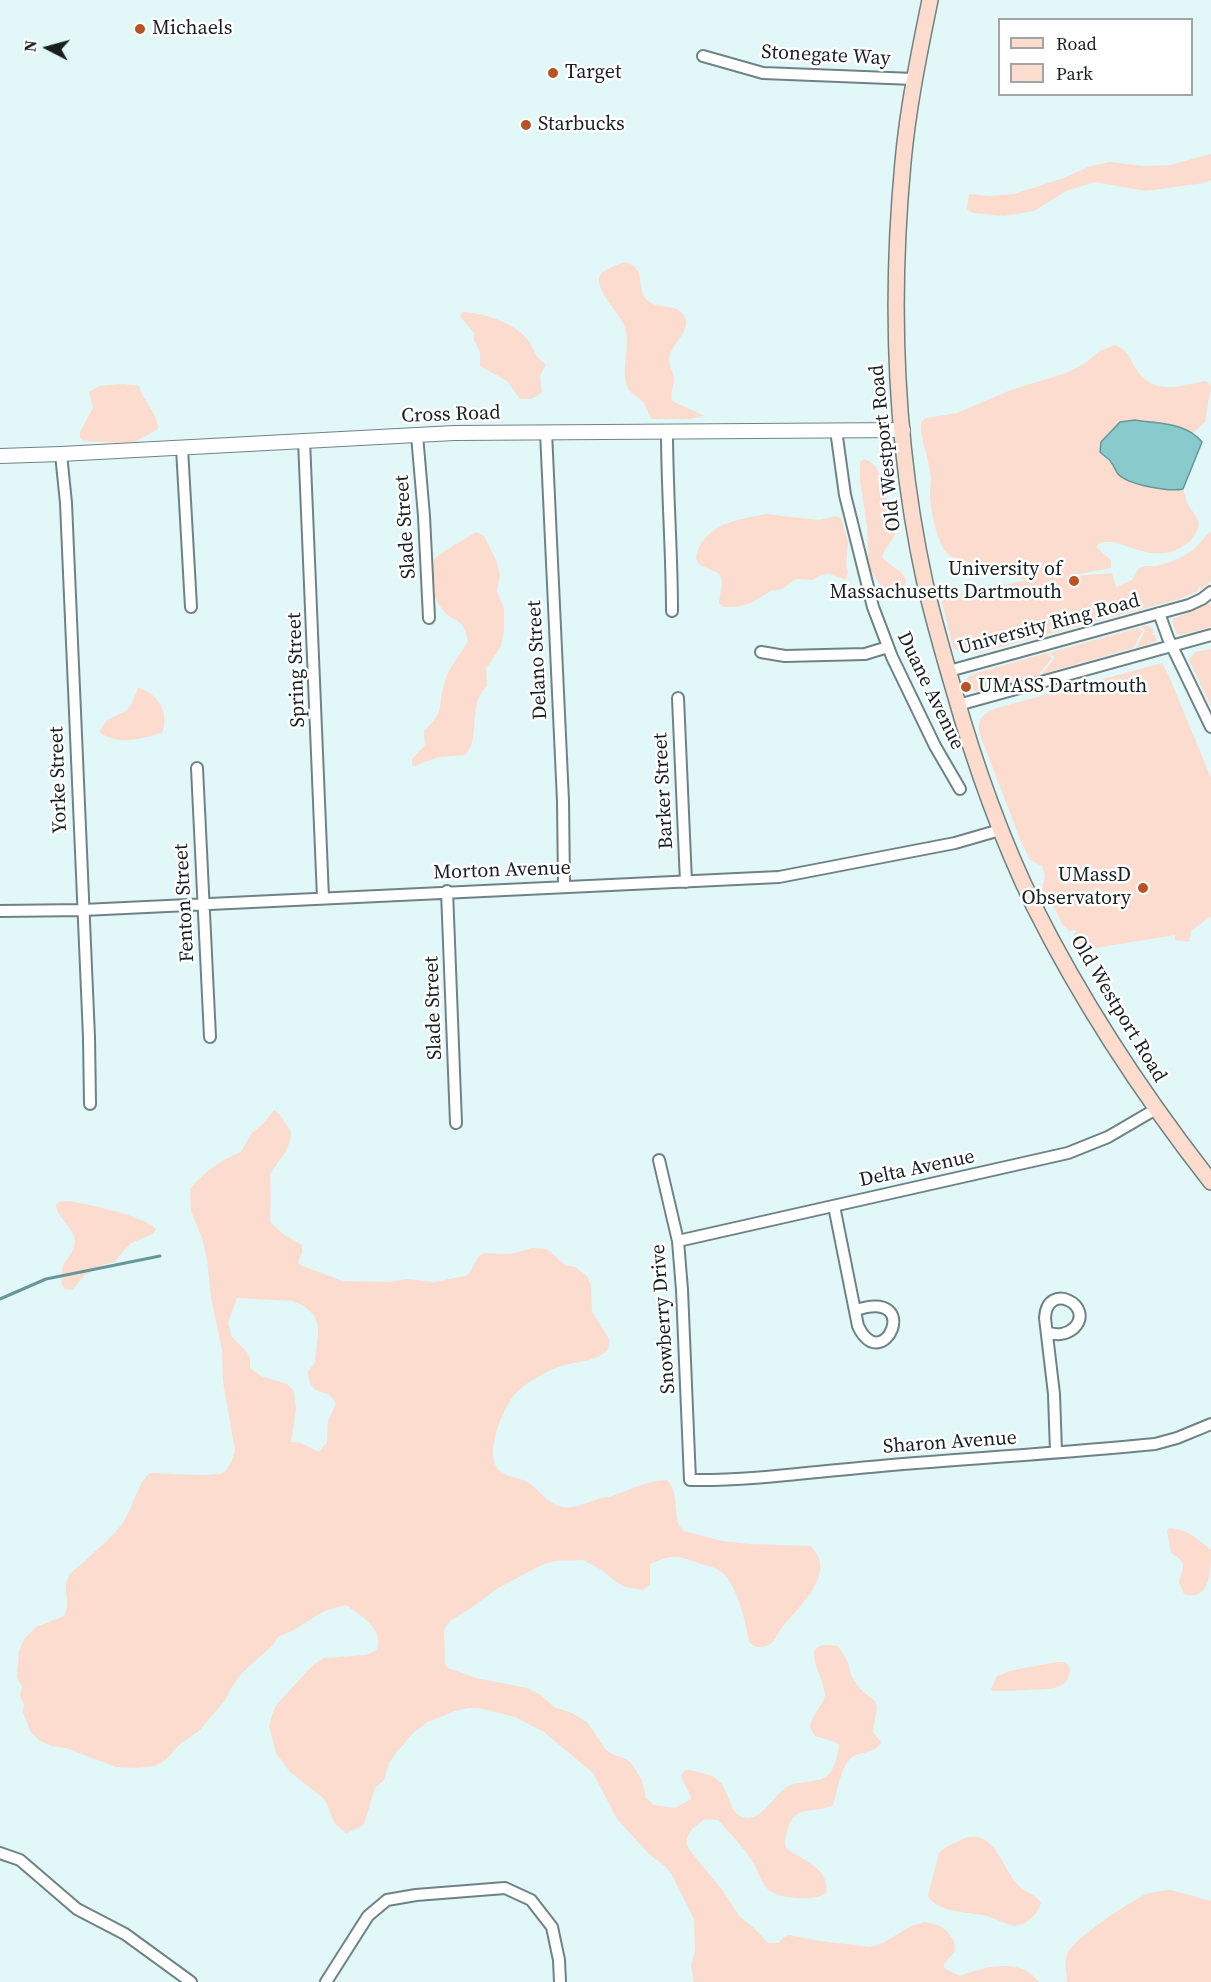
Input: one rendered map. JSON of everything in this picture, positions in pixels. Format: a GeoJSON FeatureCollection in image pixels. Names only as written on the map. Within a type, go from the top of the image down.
{"type":"FeatureCollection","features":[{"type":"Feature","properties":{"kind":"main road","name":"Old Westport Road"},"geometry":{"type":"LineString","coordinates":[[930,0],[914,79],[903,160],[897,275],[897,327],[903,430],[918,546],[926,584],[967,737],[1000,830],[1033,903],[1069,972],[1118,1053],[1156,1109],[1211,1182]]}},
{"type":"Feature","properties":{"kind":"street","name":"Stonegate Way"},"geometry":{"type":"LineString","coordinates":[[703,56],[763,73],[914,79]]}},
{"type":"Feature","properties":{"kind":"street","name":"Duane Avenue"},"geometry":{"type":"LineString","coordinates":[[836,430],[845,495],[873,606],[888,647],[935,746],[960,789]]}},
{"type":"Feature","properties":{"kind":"street","name":"Cross Road"},"geometry":{"type":"LineString","coordinates":[[0,456],[417,435],[903,430]]}},
{"type":"Feature","properties":{"kind":"street"},"geometry":{"type":"LineString","coordinates":[[667,431],[672,611]]}},
{"type":"Feature","properties":{"kind":"street","name":"Delano Street"},"geometry":{"type":"LineString","coordinates":[[546,432],[563,801],[564,886]]}},
{"type":"Feature","properties":{"kind":"street","name":"Slade Street"},"geometry":{"type":"LineString","coordinates":[[417,435],[429,618]]}},
{"type":"Feature","properties":{"kind":"street","name":"Spring Street"},"geometry":{"type":"LineString","coordinates":[[304,440],[323,898]]}},
{"type":"Feature","properties":{"kind":"street"},"geometry":{"type":"LineString","coordinates":[[182,448],[191,608]]}},
{"type":"Feature","properties":{"kind":"street","name":"Yorke Street"},"geometry":{"type":"LineString","coordinates":[[61,454],[66,503],[90,1104]]}},
{"type":"Feature","properties":{"kind":"street","name":"University Ring Road"},"geometry":{"type":"LineString","coordinates":[[948,671],[1194,603],[1211,592]]}},
{"type":"Feature","properties":{"kind":"street","name":"University Ring Road"},"geometry":{"type":"LineString","coordinates":[[1160,613],[1172,646],[1211,727]]}},
{"type":"Feature","properties":{"kind":"street"},"geometry":{"type":"LineString","coordinates":[[958,705],[1211,637]]}},
{"type":"Feature","properties":{"kind":"street"},"geometry":{"type":"LineString","coordinates":[[761,652],[784,656],[865,654],[888,647]]}},
{"type":"Feature","properties":{"kind":"street","name":"Barker Street"},"geometry":{"type":"LineString","coordinates":[[678,698],[686,882]]}},
{"type":"Feature","properties":{"kind":"street","name":"Fenton Street"},"geometry":{"type":"LineString","coordinates":[[197,768],[210,1037]]}},
{"type":"Feature","properties":{"kind":"street","name":"Morton Avenue"},"geometry":{"type":"LineString","coordinates":[[0,911],[83,910],[779,877],[955,843],[1000,830]]}},
{"type":"Feature","properties":{"kind":"street","name":"Slade Street"},"geometry":{"type":"LineString","coordinates":[[447,891],[456,1123]]}},
{"type":"Feature","properties":{"kind":"street","name":"Delta Avenue"},"geometry":{"type":"LineString","coordinates":[[678,1241],[1068,1153],[1108,1137],[1156,1109]]}},
{"type":"Feature","properties":{"kind":"street","name":"Snowberry Drive"},"geometry":{"type":"LineString","coordinates":[[659,1160],[678,1241],[689,1478]]}},
{"type":"Feature","properties":{"kind":"street"},"geometry":{"type":"LineString","coordinates":[[834,1206],[856,1310]]}},
{"type":"Feature","properties":{"kind":"street"},"geometry":{"type":"LineString","coordinates":[[1047,1333],[1056,1452]]}},
{"type":"Feature","properties":{"kind":"street","name":"Sharon Avenue"},"geometry":{"type":"LineString","coordinates":[[689,1478],[731,1480],[873,1466],[1155,1444],[1211,1424]]}},
{"type":"Feature","properties":{"kind":"street"},"geometry":{"type":"LineString","coordinates":[[0,1853],[20,1860],[77,1909],[125,1934],[191,1982]]}},
{"type":"Feature","properties":{"kind":"street"},"geometry":{"type":"LineString","coordinates":[[326,1982],[368,1916],[387,1900],[416,1895],[505,1888],[531,1900],[552,1927],[559,1960],[560,1982]]}},
{"type":"Feature","properties":{"kind":"green space"},"geometry":{"type":"Polygon","coordinates":[[[1211,154],[1211,180],[1204,183],[1146,191],[1095,182],[1066,191],[1034,211],[1004,216],[972,213],[967,209],[971,194],[989,196],[1014,194],[1064,178],[1088,167],[1109,162],[1145,166],[1170,165],[1211,154]]]}},
{"type":"Feature","properties":{"kind":"green space"},"geometry":{"type":"Polygon","coordinates":[[[625,262],[632,265],[639,273],[641,288],[646,299],[654,304],[679,311],[686,319],[685,330],[669,358],[674,378],[672,401],[705,416],[690,419],[651,419],[644,403],[628,388],[625,379],[626,331],[599,284],[600,276],[606,270],[625,262]]]}},
{"type":"Feature","properties":{"kind":"green space"},"geometry":{"type":"Polygon","coordinates":[[[463,312],[480,314],[498,320],[521,333],[546,364],[540,376],[542,393],[531,399],[520,399],[507,381],[480,366],[480,352],[474,340],[474,333],[460,316],[463,312]]]}},
{"type":"Feature","properties":{"kind":"green space"},"geometry":{"type":"Polygon","coordinates":[[[1115,345],[1126,352],[1142,377],[1150,383],[1176,387],[1204,381],[1208,382],[1211,387],[1205,422],[1193,433],[1173,424],[1135,420],[1120,422],[1101,442],[1100,452],[1116,469],[1139,482],[1166,490],[1183,489],[1187,502],[1199,523],[1194,536],[1189,541],[1168,553],[1145,552],[1114,543],[1098,544],[1097,548],[1111,560],[1111,568],[1063,577],[1112,573],[1116,587],[1132,580],[1139,568],[1157,566],[1176,560],[1193,550],[1211,531],[1211,581],[1200,591],[1201,584],[1197,592],[1176,600],[978,653],[965,654],[953,648],[941,598],[1028,580],[959,560],[945,551],[935,528],[931,509],[931,475],[921,422],[926,418],[957,413],[1011,390],[1066,373],[1084,364],[1100,351],[1115,345]]]}},
{"type":"Feature","properties":{"kind":"green space"},"geometry":{"type":"Polygon","coordinates":[[[123,384],[139,386],[156,418],[158,429],[131,444],[84,441],[80,438],[80,432],[93,408],[89,392],[99,386],[123,384]]]}},
{"type":"Feature","properties":{"kind":"green space"},"geometry":{"type":"Polygon","coordinates":[[[864,459],[877,469],[896,521],[895,535],[882,557],[906,579],[903,597],[897,600],[890,599],[869,568],[867,527],[860,480],[860,462],[864,459]]]}},
{"type":"Feature","properties":{"kind":"green space"},"geometry":{"type":"Polygon","coordinates":[[[766,514],[819,520],[835,516],[841,518],[848,542],[846,580],[829,574],[821,575],[813,580],[796,579],[782,589],[771,591],[751,603],[737,607],[723,607],[719,603],[722,582],[720,575],[699,564],[696,557],[698,550],[703,541],[717,528],[736,520],[766,514]]]}},
{"type":"Feature","properties":{"kind":"green space"},"geometry":{"type":"Polygon","coordinates":[[[476,532],[484,536],[500,574],[497,591],[504,608],[504,631],[501,646],[486,669],[487,686],[477,703],[473,740],[465,755],[438,757],[415,766],[412,765],[412,759],[425,745],[424,731],[438,713],[447,676],[468,641],[461,624],[447,615],[436,600],[431,565],[443,552],[476,532]]]}},
{"type":"Feature","properties":{"kind":"green space"},"geometry":{"type":"Polygon","coordinates":[[[1211,603],[1211,627],[1177,634],[1173,619],[1211,603]]]}},
{"type":"Feature","properties":{"kind":"green space"},"geometry":{"type":"Polygon","coordinates":[[[1146,625],[1151,627],[1154,632],[1152,635],[1155,634],[1157,641],[1136,648],[1145,631],[1141,627],[1146,625]]]}},
{"type":"Feature","properties":{"kind":"green space"},"geometry":{"type":"Polygon","coordinates":[[[1138,628],[1143,631],[1133,648],[1042,674],[1055,657],[1048,653],[1138,628]]]}},
{"type":"Feature","properties":{"kind":"green space"},"geometry":{"type":"Polygon","coordinates":[[[1211,649],[1211,707],[1189,660],[1195,652],[1211,649]]]}},
{"type":"Feature","properties":{"kind":"green space"},"geometry":{"type":"Polygon","coordinates":[[[1046,653],[1052,658],[1039,675],[983,691],[972,691],[965,686],[965,681],[970,675],[1046,653]]]}},
{"type":"Feature","properties":{"kind":"green space"},"geometry":{"type":"Polygon","coordinates":[[[1162,663],[1211,778],[1211,916],[1191,931],[1189,942],[1175,940],[1175,935],[1089,949],[1077,943],[1069,946],[1076,930],[1069,931],[1062,924],[1042,889],[1045,875],[1042,866],[1030,860],[1020,839],[979,732],[981,719],[985,714],[997,708],[1162,663]]]}},
{"type":"Feature","properties":{"kind":"green space"},"geometry":{"type":"Polygon","coordinates":[[[138,688],[151,694],[160,705],[164,718],[162,733],[122,740],[99,732],[107,720],[126,711],[138,688]]]}},
{"type":"Feature","properties":{"kind":"green space"},"geometry":{"type":"Polygon","coordinates":[[[274,1110],[291,1132],[286,1151],[270,1174],[270,1219],[283,1234],[302,1245],[302,1253],[298,1262],[300,1265],[343,1281],[389,1282],[407,1279],[434,1282],[466,1276],[478,1257],[484,1253],[510,1254],[533,1248],[547,1249],[565,1265],[575,1267],[587,1276],[591,1285],[592,1312],[609,1339],[608,1350],[592,1359],[550,1371],[532,1380],[518,1391],[501,1418],[494,1442],[495,1464],[500,1471],[529,1483],[554,1504],[562,1507],[577,1506],[647,1483],[667,1480],[674,1493],[678,1520],[684,1531],[722,1541],[810,1546],[818,1556],[820,1567],[813,1589],[773,1641],[762,1647],[753,1646],[749,1642],[733,1588],[724,1574],[715,1568],[679,1557],[664,1558],[650,1564],[650,1584],[643,1590],[625,1587],[602,1570],[583,1560],[544,1564],[498,1588],[450,1621],[444,1630],[445,1664],[448,1668],[476,1678],[527,1688],[541,1695],[554,1707],[572,1713],[587,1722],[606,1750],[631,1763],[642,1780],[646,1798],[654,1805],[675,1808],[691,1799],[681,1775],[689,1770],[709,1775],[719,1781],[736,1813],[747,1818],[759,1814],[789,1786],[823,1778],[833,1769],[839,1745],[815,1736],[810,1727],[825,1694],[814,1653],[817,1648],[825,1645],[838,1646],[859,1688],[875,1701],[877,1707],[873,1732],[881,1742],[875,1749],[849,1760],[841,1776],[833,1805],[804,1811],[793,1817],[790,1824],[785,1840],[786,1848],[820,1871],[826,1884],[826,1893],[822,1896],[800,1898],[784,1896],[769,1890],[746,1852],[718,1820],[705,1819],[694,1828],[687,1839],[688,1848],[723,1891],[740,1917],[768,1943],[778,1943],[789,1935],[870,1947],[883,1943],[911,1926],[925,1922],[938,1925],[946,1930],[954,1941],[955,1951],[944,1964],[944,1968],[960,1976],[994,1966],[1012,1966],[1028,1972],[1039,1982],[694,1982],[691,1965],[695,1952],[694,1919],[672,1875],[617,1819],[593,1773],[544,1732],[515,1717],[479,1708],[455,1711],[428,1722],[414,1732],[389,1763],[384,1780],[375,1788],[364,1824],[346,1833],[334,1823],[322,1797],[290,1772],[276,1753],[269,1726],[277,1704],[313,1665],[324,1658],[366,1655],[377,1650],[377,1635],[370,1623],[346,1605],[324,1611],[278,1637],[273,1645],[242,1673],[226,1699],[199,1731],[180,1744],[167,1759],[155,1766],[116,1767],[40,1741],[30,1731],[20,1696],[22,1686],[17,1678],[19,1651],[25,1638],[36,1627],[64,1616],[67,1605],[66,1586],[71,1574],[118,1529],[126,1518],[139,1488],[151,1473],[219,1474],[230,1465],[235,1451],[223,1381],[222,1350],[211,1297],[207,1259],[202,1238],[191,1211],[190,1189],[213,1167],[241,1152],[251,1134],[274,1110]],[[237,1298],[228,1323],[232,1337],[250,1358],[250,1368],[261,1376],[287,1384],[294,1391],[296,1410],[291,1442],[301,1443],[319,1452],[327,1442],[328,1421],[336,1404],[328,1395],[315,1390],[309,1381],[308,1372],[315,1362],[318,1326],[314,1315],[304,1306],[293,1301],[237,1298]]]}},
{"type":"Feature","properties":{"kind":"green space"},"geometry":{"type":"Polygon","coordinates":[[[68,1201],[130,1216],[142,1220],[156,1230],[153,1234],[131,1243],[114,1262],[105,1264],[85,1275],[72,1290],[65,1289],[62,1286],[62,1270],[75,1241],[56,1205],[59,1202],[68,1201]]]}},
{"type":"Feature","properties":{"kind":"green space"},"geometry":{"type":"Polygon","coordinates":[[[1169,1528],[1187,1532],[1211,1550],[1208,1582],[1200,1593],[1184,1594],[1179,1582],[1183,1565],[1180,1559],[1171,1553],[1167,1531],[1169,1528]]]}},
{"type":"Feature","properties":{"kind":"green space"},"geometry":{"type":"Polygon","coordinates":[[[1065,1662],[1070,1668],[1066,1682],[1061,1686],[1018,1691],[993,1691],[991,1689],[997,1676],[1013,1670],[1065,1662]]]}},
{"type":"Feature","properties":{"kind":"green space"},"geometry":{"type":"Polygon","coordinates":[[[967,1837],[978,1837],[993,1847],[1014,1881],[1039,1900],[1040,1907],[1031,1918],[1015,1926],[987,1916],[946,1909],[932,1902],[928,1896],[939,1853],[967,1837]]]}},
{"type":"Feature","properties":{"kind":"green space"},"geometry":{"type":"Polygon","coordinates":[[[1171,1890],[1211,1901],[1211,1982],[1067,1982],[1066,1957],[1080,1939],[1114,1913],[1144,1895],[1171,1890]]]}},
{"type":"Feature","properties":{"kind":"water"},"geometry":{"type":"Polygon","coordinates":[[[1135,420],[1180,427],[1196,435],[1202,442],[1183,489],[1159,488],[1123,478],[1100,452],[1101,442],[1120,422],[1135,420]]]}},
{"type":"Feature","properties":{"kind":"waterway"},"geometry":{"type":"LineString","coordinates":[[0,1299],[46,1279],[160,1256]]}},
{"type":"Feature","properties":{"kind":"place","name":"Michaels"},"geometry":{"type":"Point","coordinates":[140,29]}},
{"type":"Feature","properties":{"kind":"place","name":"Target"},"geometry":{"type":"Point","coordinates":[553,73]}},
{"type":"Feature","properties":{"kind":"place","name":"Starbucks"},"geometry":{"type":"Point","coordinates":[526,125]}},
{"type":"Feature","properties":{"kind":"place","name":"University of Massachusetts Dartmouth"},"geometry":{"type":"Point","coordinates":[1074,581]}},
{"type":"Feature","properties":{"kind":"place","name":"UMASS Dartmouth"},"geometry":{"type":"Point","coordinates":[966,687]}},
{"type":"Feature","properties":{"kind":"place","name":"UMassD Observatory"},"geometry":{"type":"Point","coordinates":[1143,888]}}]}
